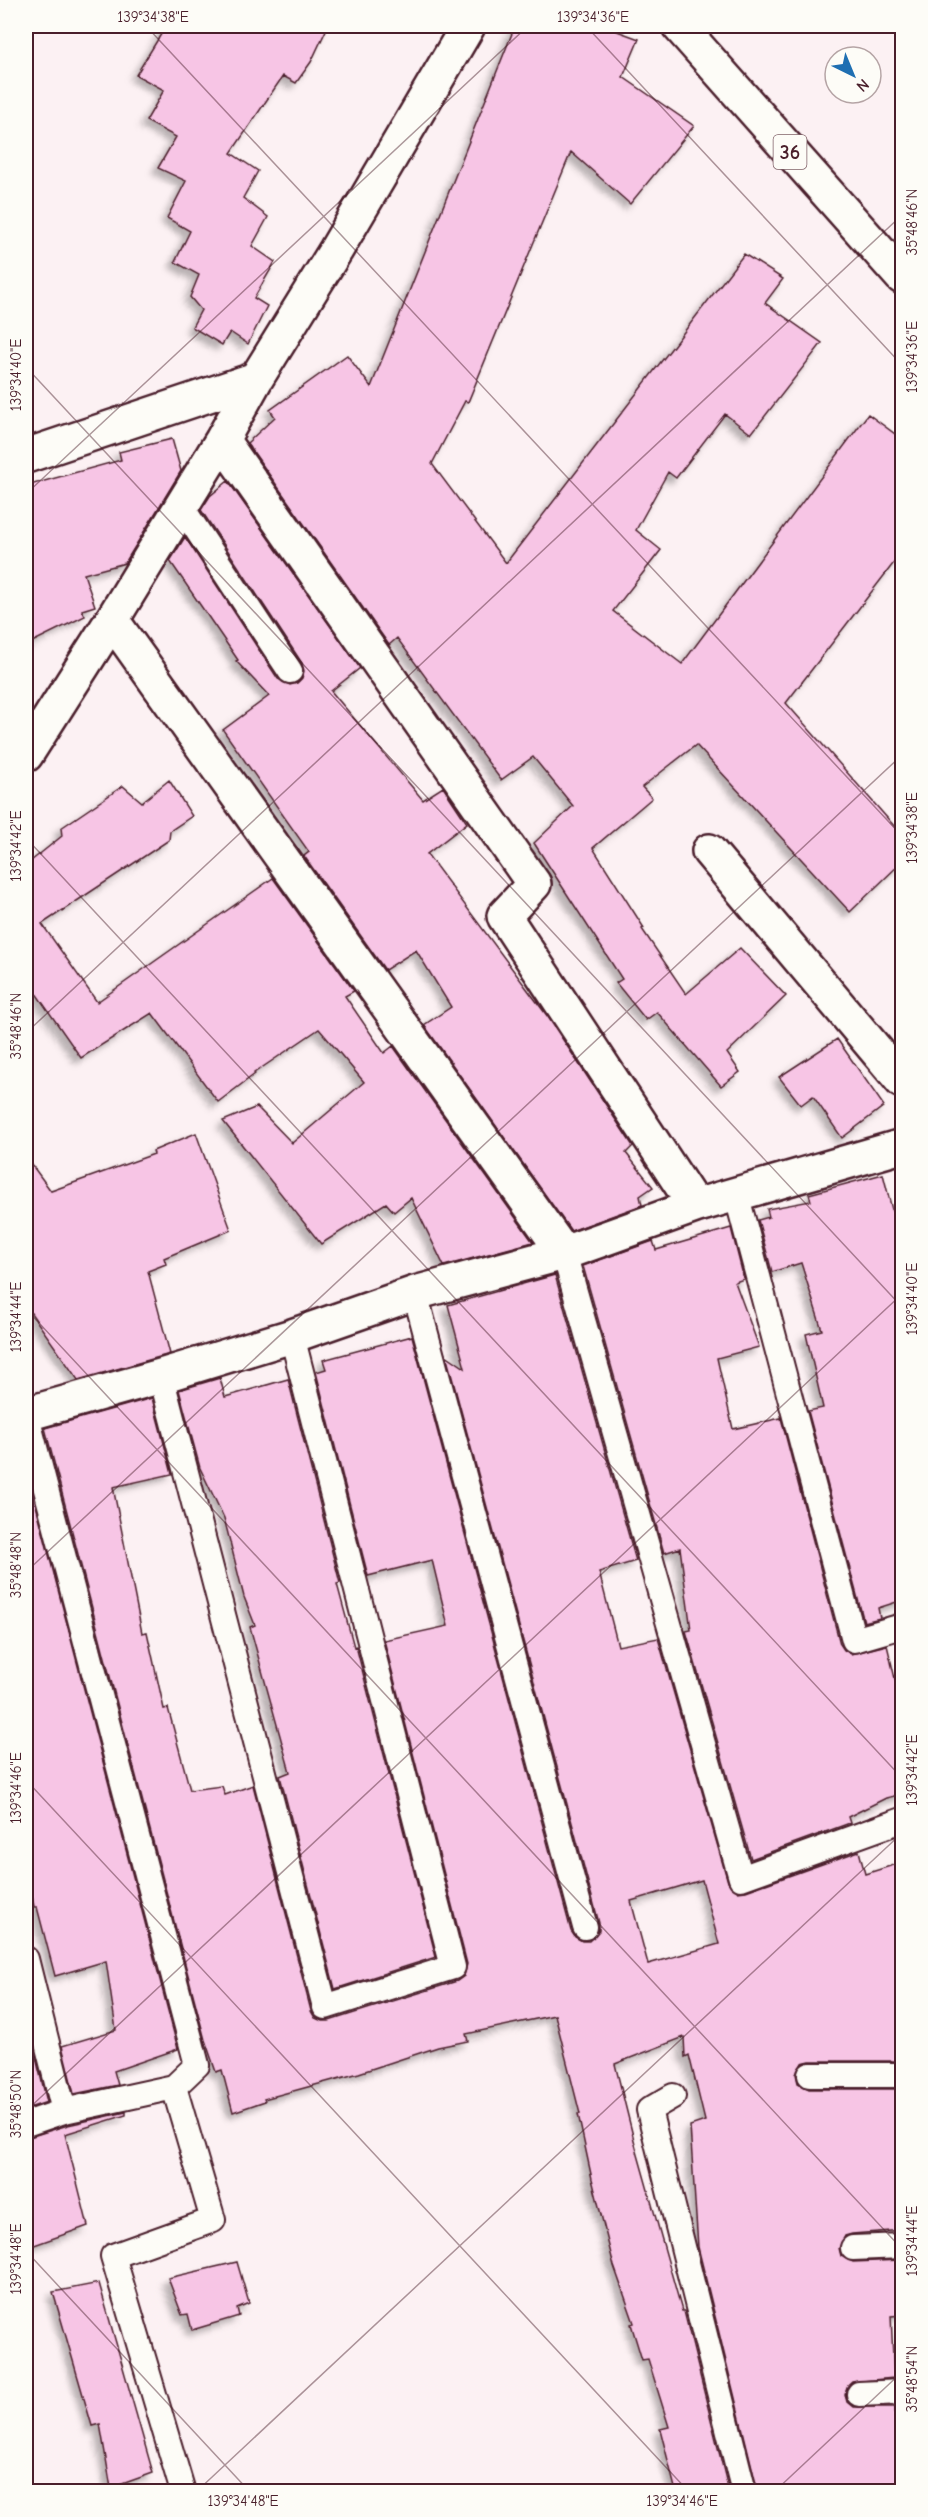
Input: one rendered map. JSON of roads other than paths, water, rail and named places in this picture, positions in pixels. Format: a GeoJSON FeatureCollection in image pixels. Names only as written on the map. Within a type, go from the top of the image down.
{"type":"FeatureCollection","features":[{"type":"Feature","properties":{"kind":"street"},"geometry":{"type":"LineString","coordinates":[[26,755],[222,440],[256,379],[336,250],[468,26]]}},
{"type":"Feature","properties":{"kind":"street","name":"36"},"geometry":{"type":"LineString","coordinates":[[679,26],[903,277]]}},
{"type":"Feature","properties":{"kind":"street"},"geometry":{"type":"LineString","coordinates":[[26,456],[256,379]]}},
{"type":"Feature","properties":{"kind":"street"},"geometry":{"type":"LineString","coordinates":[[222,440],[534,884],[504,916],[695,1206]]}},
{"type":"Feature","properties":{"kind":"street"},"geometry":{"type":"LineString","coordinates":[[112,620],[564,1253]]}},
{"type":"Feature","properties":{"kind":"street"},"geometry":{"type":"LineString","coordinates":[[709,851],[903,1081]]}},
{"type":"Feature","properties":{"kind":"street"},"geometry":{"type":"LineString","coordinates":[[26,1414],[292,1336],[415,1293],[564,1253],[736,1193],[902,1149]]}},
{"type":"Feature","properties":{"kind":"lane"},"geometry":{"type":"LineString","coordinates":[[181,506],[290,672]]}},
{"type":"Feature","properties":{"kind":"lane"},"geometry":{"type":"LineString","coordinates":[[736,1193],[854,1640],[903,1626]]}},
{"type":"Feature","properties":{"kind":"lane"},"geometry":{"type":"LineString","coordinates":[[564,1253],[741,1878],[903,1820]]}},
{"type":"Feature","properties":{"kind":"lane"},"geometry":{"type":"LineString","coordinates":[[415,1293],[585,1927]]}},
{"type":"Feature","properties":{"kind":"lane"},"geometry":{"type":"LineString","coordinates":[[161,1376],[325,2007],[453,1967],[292,1336]]}},
{"type":"Feature","properties":{"kind":"lane"},"geometry":{"type":"LineString","coordinates":[[26,1414],[197,2066],[174,2087],[64,2111],[26,2124]]}},
{"type":"Feature","properties":{"kind":"lane"},"geometry":{"type":"LineString","coordinates":[[26,1959],[64,2111]]}},
{"type":"Feature","properties":{"kind":"lane"},"geometry":{"type":"LineString","coordinates":[[810,2075],[903,2074]]}},
{"type":"Feature","properties":{"kind":"lane"},"geometry":{"type":"LineString","coordinates":[[174,2087],[213,2220],[113,2256],[183,2492]]}},
{"type":"Feature","properties":{"kind":"lane"},"geometry":{"type":"LineString","coordinates":[[673,2096],[649,2110],[744,2492]]}},
{"type":"Feature","properties":{"kind":"lane"},"geometry":{"type":"LineString","coordinates":[[853,2248],[903,2246]]}},
{"type":"Feature","properties":{"kind":"lane"},"geometry":{"type":"LineString","coordinates":[[859,2394],[903,2392]]}}]}
